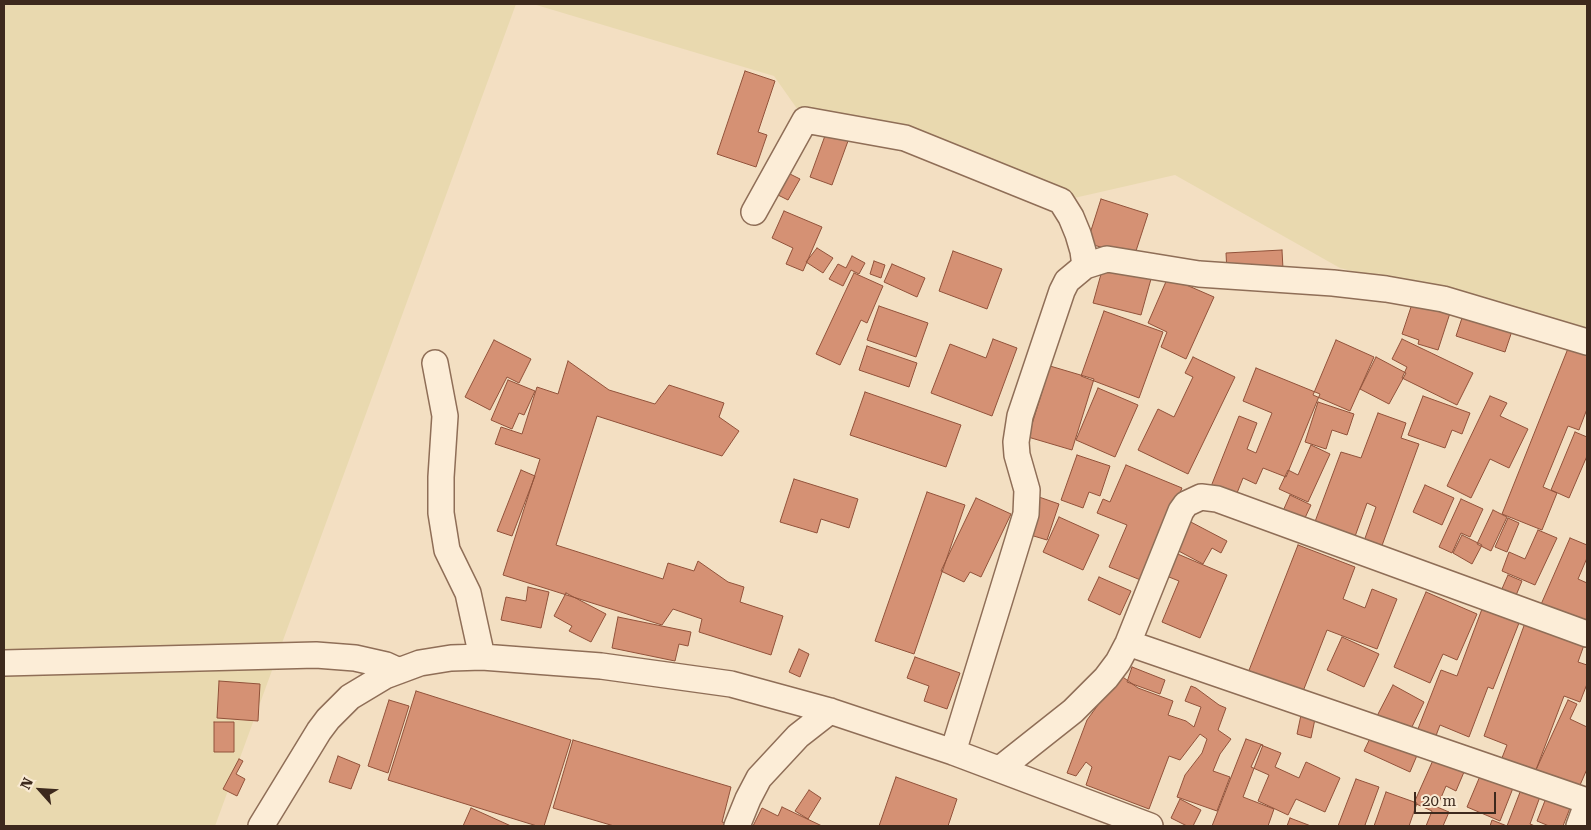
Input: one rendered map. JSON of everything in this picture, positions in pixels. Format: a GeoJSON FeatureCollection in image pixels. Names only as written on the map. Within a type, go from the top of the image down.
{"type":"FeatureCollection","features":[{"type":"Feature","properties":{"kind":"street"},"geometry":{"type":"LineString","coordinates":[[754,212],[806,120],[905,138],[1061,201],[1078,234],[1085,266]]}},
{"type":"Feature","properties":{"kind":"street"},"geometry":{"type":"LineString","coordinates":[[954,752],[1026,514],[1027,490],[1016,442],[1020,416],[1062,291],[1071,277],[1085,266],[1107,259],[1199,274],[1333,283],[1386,289],[1443,299],[1587,342]]}},
{"type":"Feature","properties":{"kind":"street"},"geometry":{"type":"LineString","coordinates":[[435,363],[445,416],[441,513],[447,550],[468,593],[482,657]]}},
{"type":"Feature","properties":{"kind":"street"},"geometry":{"type":"LineString","coordinates":[[1001,768],[1092,694],[1114,667],[1128,643],[1181,511],[1186,504],[1201,497],[1217,499],[1587,634]]}},
{"type":"Feature","properties":{"kind":"street"},"geometry":{"type":"LineString","coordinates":[[1128,643],[1587,803],[1580,826]]}},
{"type":"Feature","properties":{"kind":"street"},"geometry":{"type":"LineString","coordinates":[[4,663],[316,655],[362,659],[397,670]]}},
{"type":"Feature","properties":{"kind":"street"},"geometry":{"type":"LineString","coordinates":[[261,826],[301,758],[328,719],[350,697],[397,670],[420,663],[451,658],[482,657],[601,666],[722,682],[830,711],[954,752],[1001,768],[1150,826]]}},
{"type":"Feature","properties":{"kind":"street"},"geometry":{"type":"LineString","coordinates":[[737,826],[759,778],[798,736],[830,711]]}},
{"type":"Feature","properties":{"kind":"shaded area"},"geometry":{"type":"Polygon","coordinates":[[[4,4],[516,4],[215,826],[4,826],[4,4]]]}},
{"type":"Feature","properties":{"kind":"shaded area"},"geometry":{"type":"Polygon","coordinates":[[[533,4],[1587,4],[1587,331],[1340,268],[1175,175],[1061,201],[905,138],[805,120],[774,76],[533,4]]]}},
{"type":"Feature","properties":{"kind":"building"},"geometry":{"type":"Polygon","coordinates":[[[745,71],[775,81],[758,132],[767,135],[756,167],[717,154],[745,71]]]}},
{"type":"Feature","properties":{"kind":"building"},"geometry":{"type":"Polygon","coordinates":[[[826,133],[848,141],[832,185],[810,177],[826,133]]]}},
{"type":"Feature","properties":{"kind":"building"},"geometry":{"type":"Polygon","coordinates":[[[788,173],[800,179],[788,200],[776,194],[788,173]]]}},
{"type":"Feature","properties":{"kind":"building"},"geometry":{"type":"Polygon","coordinates":[[[1101,199],[1148,214],[1134,257],[1087,243],[1101,199]]]}},
{"type":"Feature","properties":{"kind":"building"},"geometry":{"type":"Polygon","coordinates":[[[784,211],[822,227],[803,271],[786,264],[793,248],[772,238],[784,211]]]}},
{"type":"Feature","properties":{"kind":"building"},"geometry":{"type":"Polygon","coordinates":[[[817,248],[833,258],[823,273],[806,262],[817,248]]]}},
{"type":"Feature","properties":{"kind":"building"},"geometry":{"type":"Polygon","coordinates":[[[1282,250],[1283,269],[1227,272],[1226,253],[1282,250]]]}},
{"type":"Feature","properties":{"kind":"building"},"geometry":{"type":"Polygon","coordinates":[[[953,251],[1002,269],[987,309],[939,291],[953,251]]]}},
{"type":"Feature","properties":{"kind":"building"},"geometry":{"type":"Polygon","coordinates":[[[852,256],[865,263],[859,274],[851,270],[843,286],[829,279],[838,264],[846,268],[852,256]]]}},
{"type":"Feature","properties":{"kind":"building"},"geometry":{"type":"Polygon","coordinates":[[[874,261],[885,265],[881,278],[870,274],[874,261]]]}},
{"type":"Feature","properties":{"kind":"building"},"geometry":{"type":"Polygon","coordinates":[[[892,264],[925,278],[917,297],[884,282],[892,264]]]}},
{"type":"Feature","properties":{"kind":"building"},"geometry":{"type":"Polygon","coordinates":[[[1103,267],[1151,279],[1141,315],[1093,303],[1103,267]]]}},
{"type":"Feature","properties":{"kind":"building"},"geometry":{"type":"Polygon","coordinates":[[[854,273],[883,286],[867,323],[861,320],[840,365],[816,354],[854,273]]]}},
{"type":"Feature","properties":{"kind":"building"},"geometry":{"type":"Polygon","coordinates":[[[1168,277],[1214,297],[1186,359],[1161,347],[1167,332],[1148,323],[1168,277]]]}},
{"type":"Feature","properties":{"kind":"building"},"geometry":{"type":"Polygon","coordinates":[[[1414,298],[1451,310],[1438,350],[1418,344],[1419,340],[1402,334],[1414,298]]]}},
{"type":"Feature","properties":{"kind":"building"},"geometry":{"type":"Polygon","coordinates":[[[879,306],[928,323],[916,357],[867,340],[879,306]]]}},
{"type":"Feature","properties":{"kind":"building"},"geometry":{"type":"Polygon","coordinates":[[[1104,311],[1163,332],[1139,398],[1081,376],[1104,311]]]}},
{"type":"Feature","properties":{"kind":"building"},"geometry":{"type":"Polygon","coordinates":[[[1463,315],[1512,331],[1505,352],[1456,336],[1463,315]]]}},
{"type":"Feature","properties":{"kind":"building"},"geometry":{"type":"Polygon","coordinates":[[[993,339],[1017,348],[992,416],[931,393],[950,344],[986,358],[993,339]]]}},
{"type":"Feature","properties":{"kind":"building"},"geometry":{"type":"Polygon","coordinates":[[[1402,339],[1473,373],[1457,405],[1402,378],[1407,367],[1392,359],[1402,339]]]}},
{"type":"Feature","properties":{"kind":"building"},"geometry":{"type":"Polygon","coordinates":[[[494,340],[531,359],[519,383],[507,377],[490,410],[465,397],[494,340]]]}},
{"type":"Feature","properties":{"kind":"building"},"geometry":{"type":"Polygon","coordinates":[[[1336,340],[1374,357],[1350,411],[1313,395],[1336,340]]]}},
{"type":"Feature","properties":{"kind":"building"},"geometry":{"type":"Polygon","coordinates":[[[867,346],[917,363],[909,387],[859,370],[867,346]]]}},
{"type":"Feature","properties":{"kind":"building"},"geometry":{"type":"Polygon","coordinates":[[[1569,346],[1587,354],[1587,409],[1579,430],[1568,426],[1543,487],[1557,493],[1542,530],[1502,514],[1569,346]]]}},
{"type":"Feature","properties":{"kind":"building"},"geometry":{"type":"Polygon","coordinates":[[[1193,357],[1235,377],[1188,474],[1138,450],[1158,409],[1174,417],[1193,377],[1185,373],[1193,357]]]}},
{"type":"Feature","properties":{"kind":"building"},"geometry":{"type":"Polygon","coordinates":[[[1376,357],[1406,373],[1389,404],[1360,389],[1376,357]]]}},
{"type":"Feature","properties":{"kind":"building"},"geometry":{"type":"Polygon","coordinates":[[[568,361],[609,390],[655,404],[669,385],[724,403],[719,417],[739,431],[722,456],[597,416],[556,545],[663,579],[668,563],[694,571],[698,561],[728,582],[744,587],[740,602],[783,616],[771,655],[699,632],[702,619],[673,609],[662,625],[503,575],[540,459],[495,444],[501,427],[522,434],[537,387],[558,394],[568,361]]]}},
{"type":"Feature","properties":{"kind":"building"},"geometry":{"type":"Polygon","coordinates":[[[1050,366],[1094,379],[1072,450],[1028,437],[1050,366]]]}},
{"type":"Feature","properties":{"kind":"building"},"geometry":{"type":"Polygon","coordinates":[[[1256,368],[1320,394],[1286,477],[1263,468],[1256,484],[1243,478],[1235,498],[1210,489],[1239,416],[1257,423],[1247,449],[1256,453],[1272,413],[1243,401],[1256,368]]]}},
{"type":"Feature","properties":{"kind":"building"},"geometry":{"type":"Polygon","coordinates":[[[508,380],[535,391],[524,415],[519,413],[512,429],[491,420],[508,380]]]}},
{"type":"Feature","properties":{"kind":"building"},"geometry":{"type":"Polygon","coordinates":[[[1098,388],[1138,405],[1115,457],[1076,440],[1098,388]]]}},
{"type":"Feature","properties":{"kind":"building"},"geometry":{"type":"Polygon","coordinates":[[[865,392],[961,425],[946,467],[850,435],[865,392]]]}},
{"type":"Feature","properties":{"kind":"building"},"geometry":{"type":"Polygon","coordinates":[[[1423,396],[1470,413],[1462,434],[1452,430],[1445,448],[1408,435],[1423,396]]]}},
{"type":"Feature","properties":{"kind":"building"},"geometry":{"type":"Polygon","coordinates":[[[1490,396],[1507,403],[1500,416],[1528,429],[1509,468],[1490,459],[1471,498],[1447,486],[1490,396]]]}},
{"type":"Feature","properties":{"kind":"building"},"geometry":{"type":"Polygon","coordinates":[[[1318,402],[1354,414],[1347,435],[1332,430],[1326,449],[1305,442],[1318,402]]]}},
{"type":"Feature","properties":{"kind":"building"},"geometry":{"type":"Polygon","coordinates":[[[1378,413],[1406,423],[1401,438],[1419,444],[1380,551],[1363,544],[1376,507],[1367,503],[1353,542],[1313,527],[1341,452],[1361,458],[1378,413]]]}},
{"type":"Feature","properties":{"kind":"building"},"geometry":{"type":"Polygon","coordinates":[[[1575,432],[1587,437],[1587,456],[1569,498],[1551,490],[1575,432]]]}},
{"type":"Feature","properties":{"kind":"building"},"geometry":{"type":"Polygon","coordinates":[[[1311,445],[1330,454],[1308,502],[1279,489],[1288,470],[1298,475],[1311,445]]]}},
{"type":"Feature","properties":{"kind":"building"},"geometry":{"type":"Polygon","coordinates":[[[1077,455],[1110,466],[1100,496],[1089,492],[1083,508],[1061,500],[1077,455]]]}},
{"type":"Feature","properties":{"kind":"building"},"geometry":{"type":"Polygon","coordinates":[[[1126,465],[1182,488],[1143,581],[1109,567],[1127,525],[1097,513],[1103,499],[1110,502],[1126,465]]]}},
{"type":"Feature","properties":{"kind":"building"},"geometry":{"type":"Polygon","coordinates":[[[521,470],[535,476],[512,536],[497,531],[521,470]]]}},
{"type":"Feature","properties":{"kind":"building"},"geometry":{"type":"Polygon","coordinates":[[[794,479],[858,499],[849,528],[821,519],[817,533],[780,522],[794,479]]]}},
{"type":"Feature","properties":{"kind":"building"},"geometry":{"type":"Polygon","coordinates":[[[1425,485],[1454,498],[1442,525],[1413,512],[1425,485]]]}},
{"type":"Feature","properties":{"kind":"building"},"geometry":{"type":"Polygon","coordinates":[[[927,492],[965,505],[914,654],[875,641],[927,492]]]}},
{"type":"Feature","properties":{"kind":"building"},"geometry":{"type":"Polygon","coordinates":[[[1290,495],[1311,505],[1304,520],[1283,511],[1290,495]]]}},
{"type":"Feature","properties":{"kind":"building"},"geometry":{"type":"Polygon","coordinates":[[[1039,497],[1059,504],[1047,540],[1027,534],[1039,497]]]}},
{"type":"Feature","properties":{"kind":"building"},"geometry":{"type":"Polygon","coordinates":[[[976,498],[1011,514],[981,577],[970,572],[964,582],[941,571],[976,498]]]}},
{"type":"Feature","properties":{"kind":"building"},"geometry":{"type":"Polygon","coordinates":[[[1461,499],[1483,509],[1470,537],[1461,533],[1452,553],[1439,547],[1461,499]]]}},
{"type":"Feature","properties":{"kind":"building"},"geometry":{"type":"Polygon","coordinates":[[[1493,510],[1507,517],[1491,551],[1477,544],[1493,510]]]}},
{"type":"Feature","properties":{"kind":"building"},"geometry":{"type":"Polygon","coordinates":[[[1059,517],[1099,535],[1083,570],[1043,552],[1059,517]]]}},
{"type":"Feature","properties":{"kind":"building"},"geometry":{"type":"Polygon","coordinates":[[[1508,518],[1519,523],[1507,552],[1495,547],[1508,518]]]}},
{"type":"Feature","properties":{"kind":"building"},"geometry":{"type":"Polygon","coordinates":[[[1187,520],[1227,541],[1221,553],[1212,548],[1203,564],[1173,548],[1187,520]]]}},
{"type":"Feature","properties":{"kind":"building"},"geometry":{"type":"Polygon","coordinates":[[[1538,530],[1557,538],[1535,585],[1502,571],[1509,552],[1525,559],[1538,530]]]}},
{"type":"Feature","properties":{"kind":"building"},"geometry":{"type":"Polygon","coordinates":[[[1462,535],[1482,545],[1472,564],[1453,553],[1462,535]]]}},
{"type":"Feature","properties":{"kind":"building"},"geometry":{"type":"Polygon","coordinates":[[[1570,538],[1587,545],[1587,558],[1578,579],[1587,583],[1587,630],[1539,609],[1570,538]]]}},
{"type":"Feature","properties":{"kind":"building"},"geometry":{"type":"Polygon","coordinates":[[[1298,545],[1355,567],[1343,599],[1365,608],[1372,589],[1397,599],[1377,649],[1327,630],[1300,699],[1246,678],[1298,545]]]}},
{"type":"Feature","properties":{"kind":"building"},"geometry":{"type":"Polygon","coordinates":[[[1173,552],[1227,575],[1200,638],[1162,622],[1179,581],[1164,575],[1173,552]]]}},
{"type":"Feature","properties":{"kind":"building"},"geometry":{"type":"Polygon","coordinates":[[[1508,575],[1522,581],[1512,605],[1498,598],[1508,575]]]}},
{"type":"Feature","properties":{"kind":"building"},"geometry":{"type":"Polygon","coordinates":[[[1099,577],[1131,591],[1120,615],[1088,600],[1099,577]]]}},
{"type":"Feature","properties":{"kind":"building"},"geometry":{"type":"Polygon","coordinates":[[[528,587],[549,592],[541,628],[501,620],[506,597],[526,601],[528,587]]]}},
{"type":"Feature","properties":{"kind":"building"},"geometry":{"type":"Polygon","coordinates":[[[1426,592],[1477,614],[1457,660],[1443,654],[1430,683],[1394,667],[1426,592]]]}},
{"type":"Feature","properties":{"kind":"building"},"geometry":{"type":"Polygon","coordinates":[[[566,593],[606,614],[591,642],[569,631],[572,626],[554,616],[566,593]]]}},
{"type":"Feature","properties":{"kind":"building"},"geometry":{"type":"Polygon","coordinates":[[[1482,609],[1519,623],[1493,689],[1488,687],[1469,737],[1440,725],[1434,741],[1416,734],[1441,670],[1457,676],[1482,609]]]}},
{"type":"Feature","properties":{"kind":"building"},"geometry":{"type":"Polygon","coordinates":[[[618,617],[691,632],[688,646],[679,644],[675,661],[612,648],[618,617]]]}},
{"type":"Feature","properties":{"kind":"building"},"geometry":{"type":"Polygon","coordinates":[[[1525,623],[1584,645],[1578,662],[1587,665],[1587,684],[1580,702],[1564,696],[1534,775],[1500,763],[1507,745],[1484,736],[1525,623]]]}},
{"type":"Feature","properties":{"kind":"building"},"geometry":{"type":"Polygon","coordinates":[[[1342,637],[1379,654],[1364,687],[1327,670],[1342,637]]]}},
{"type":"Feature","properties":{"kind":"building"},"geometry":{"type":"Polygon","coordinates":[[[799,649],[809,654],[800,677],[789,672],[799,649]]]}},
{"type":"Feature","properties":{"kind":"building"},"geometry":{"type":"Polygon","coordinates":[[[915,657],[960,673],[947,709],[924,701],[929,686],[907,678],[915,657]]]}},
{"type":"Feature","properties":{"kind":"building"},"geometry":{"type":"Polygon","coordinates":[[[1132,667],[1165,680],[1160,694],[1127,682],[1132,667]]]}},
{"type":"Feature","properties":{"kind":"building"},"geometry":{"type":"Polygon","coordinates":[[[1120,675],[1138,688],[1173,701],[1168,715],[1186,721],[1194,727],[1201,707],[1185,701],[1191,686],[1226,708],[1218,730],[1231,739],[1220,754],[1213,771],[1230,777],[1217,811],[1177,797],[1185,775],[1202,753],[1207,739],[1200,734],[1180,760],[1169,756],[1149,809],[1086,785],[1092,767],[1086,762],[1076,776],[1067,773],[1087,720],[1120,675]]]}},
{"type":"Feature","properties":{"kind":"building"},"geometry":{"type":"Polygon","coordinates":[[[219,681],[260,684],[258,721],[217,718],[219,681]]]}},
{"type":"Feature","properties":{"kind":"building"},"geometry":{"type":"Polygon","coordinates":[[[1393,685],[1424,702],[1409,733],[1377,716],[1393,685]]]}},
{"type":"Feature","properties":{"kind":"building"},"geometry":{"type":"Polygon","coordinates":[[[416,691],[571,740],[544,826],[537,826],[388,780],[416,691]]]}},
{"type":"Feature","properties":{"kind":"building"},"geometry":{"type":"Polygon","coordinates":[[[389,700],[409,706],[388,773],[368,766],[389,700]]]}},
{"type":"Feature","properties":{"kind":"building"},"geometry":{"type":"Polygon","coordinates":[[[1568,700],[1577,704],[1570,719],[1587,727],[1587,769],[1577,792],[1535,772],[1568,700]]]}},
{"type":"Feature","properties":{"kind":"building"},"geometry":{"type":"Polygon","coordinates":[[[1301,715],[1315,719],[1311,738],[1297,734],[1301,715]]]}},
{"type":"Feature","properties":{"kind":"building"},"geometry":{"type":"Polygon","coordinates":[[[214,722],[234,722],[234,752],[214,752],[214,722]]]}},
{"type":"Feature","properties":{"kind":"building"},"geometry":{"type":"Polygon","coordinates":[[[1373,732],[1418,753],[1410,772],[1364,751],[1373,732]]]}},
{"type":"Feature","properties":{"kind":"building"},"geometry":{"type":"Polygon","coordinates":[[[1246,739],[1263,745],[1243,797],[1274,809],[1268,826],[1212,826],[1246,739]]]}},
{"type":"Feature","properties":{"kind":"building"},"geometry":{"type":"Polygon","coordinates":[[[573,740],[731,787],[722,822],[730,824],[730,826],[614,826],[553,808],[573,740]]]}},
{"type":"Feature","properties":{"kind":"building"},"geometry":{"type":"Polygon","coordinates":[[[1261,745],[1281,753],[1275,767],[1299,778],[1306,762],[1340,778],[1325,812],[1296,799],[1288,815],[1258,801],[1269,775],[1251,767],[1261,745]]]}},
{"type":"Feature","properties":{"kind":"building"},"geometry":{"type":"Polygon","coordinates":[[[338,756],[360,765],[351,789],[329,782],[338,756]]]}},
{"type":"Feature","properties":{"kind":"building"},"geometry":{"type":"Polygon","coordinates":[[[1434,758],[1464,772],[1456,791],[1446,786],[1437,807],[1449,812],[1443,826],[1426,826],[1432,811],[1414,803],[1434,758]]]}},
{"type":"Feature","properties":{"kind":"building"},"geometry":{"type":"Polygon","coordinates":[[[239,759],[243,761],[236,774],[245,779],[237,796],[223,789],[239,759]]]}},
{"type":"Feature","properties":{"kind":"building"},"geometry":{"type":"Polygon","coordinates":[[[1483,769],[1515,783],[1500,821],[1467,807],[1483,769]]]}},
{"type":"Feature","properties":{"kind":"building"},"geometry":{"type":"Polygon","coordinates":[[[896,777],[957,799],[948,826],[879,826],[896,777]]]}},
{"type":"Feature","properties":{"kind":"building"},"geometry":{"type":"Polygon","coordinates":[[[1356,779],[1379,787],[1365,825],[1368,826],[1338,826],[1356,779]]]}},
{"type":"Feature","properties":{"kind":"building"},"geometry":{"type":"Polygon","coordinates":[[[1522,787],[1541,794],[1530,824],[1535,826],[1507,826],[1522,787]]]}},
{"type":"Feature","properties":{"kind":"building"},"geometry":{"type":"Polygon","coordinates":[[[809,790],[821,798],[808,819],[795,811],[809,790]]]}},
{"type":"Feature","properties":{"kind":"building"},"geometry":{"type":"Polygon","coordinates":[[[1386,792],[1417,803],[1409,826],[1374,826],[1386,792]]]}},
{"type":"Feature","properties":{"kind":"building"},"geometry":{"type":"Polygon","coordinates":[[[1548,793],[1572,803],[1563,826],[1549,826],[1537,821],[1548,793]]]}},
{"type":"Feature","properties":{"kind":"building"},"geometry":{"type":"Polygon","coordinates":[[[1180,799],[1201,810],[1193,826],[1187,826],[1171,818],[1180,799]]]}},
{"type":"Feature","properties":{"kind":"building"},"geometry":{"type":"Polygon","coordinates":[[[782,807],[822,826],[753,826],[762,808],[778,816],[782,807]]]}},
{"type":"Feature","properties":{"kind":"building"},"geometry":{"type":"Polygon","coordinates":[[[471,808],[511,826],[463,826],[471,808]]]}},
{"type":"Feature","properties":{"kind":"building"},"geometry":{"type":"Polygon","coordinates":[[[1290,818],[1311,826],[1287,826],[1290,818]]]}},
{"type":"Feature","properties":{"kind":"building"},"geometry":{"type":"Polygon","coordinates":[[[1492,820],[1507,826],[1490,826],[1492,820]]]}}]}
